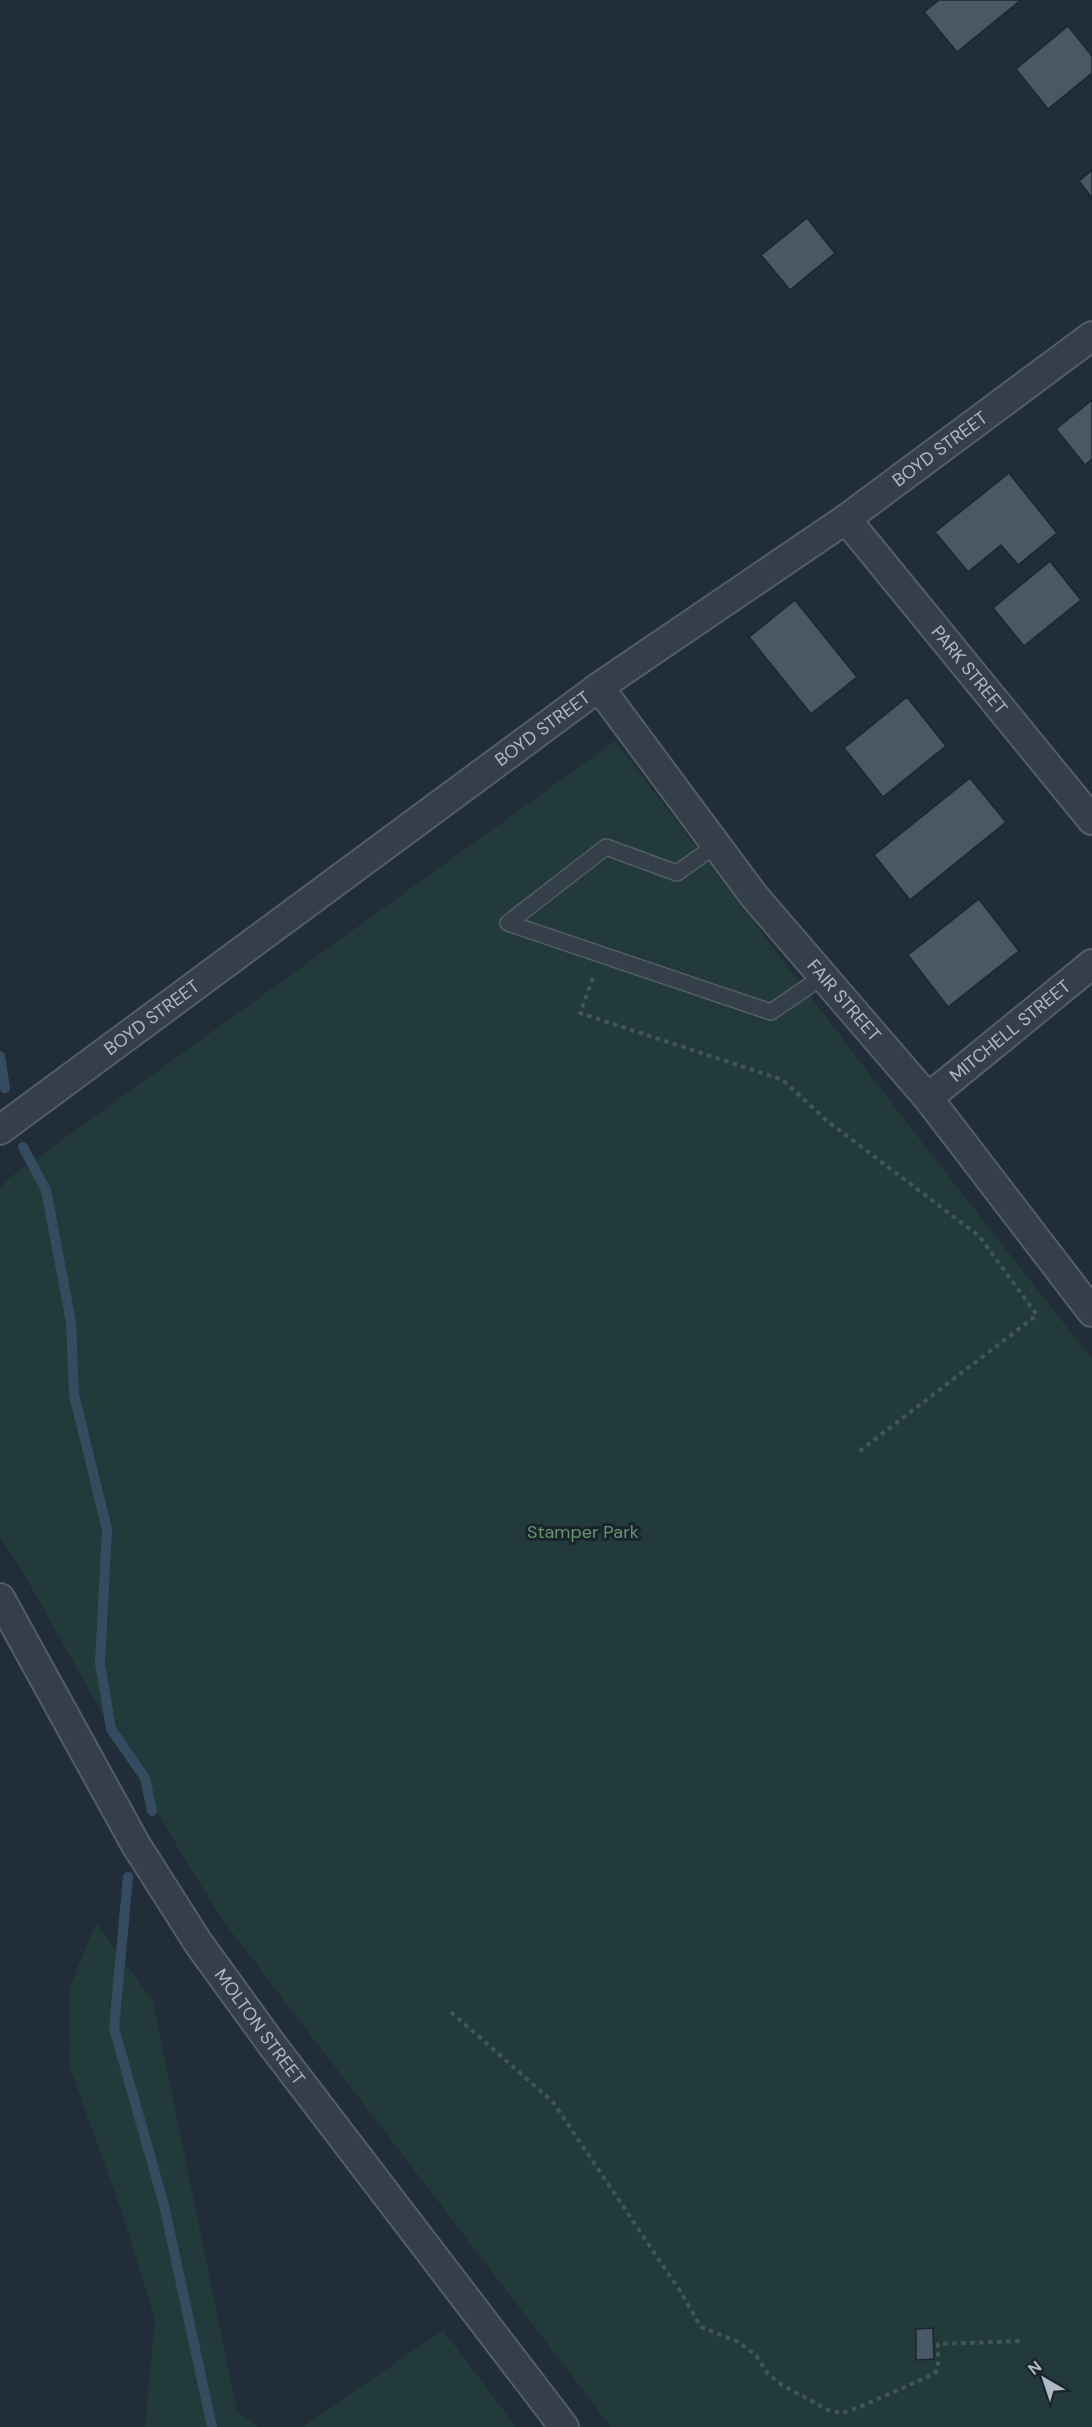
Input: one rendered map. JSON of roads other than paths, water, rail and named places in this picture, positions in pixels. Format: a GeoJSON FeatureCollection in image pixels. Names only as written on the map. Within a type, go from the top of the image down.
{"type":"FeatureCollection","features":[{"type":"Feature","properties":{"kind":"street","name":"BOYD STREET"},"geometry":{"type":"LineString","coordinates":[[0,1130],[599,687],[846,519],[1088,347]]}},
{"type":"Feature","properties":{"kind":"street","name":"PARK STREET"},"geometry":{"type":"LineString","coordinates":[[846,519],[1092,820]]}},
{"type":"Feature","properties":{"kind":"street","name":"FAIR STREET"},"geometry":{"type":"LineString","coordinates":[[599,687],[773,920],[928,1098],[1092,1312]]}},
{"type":"Feature","properties":{"kind":"street","name":"MITCHELL STREET"},"geometry":{"type":"LineString","coordinates":[[928,1098],[1092,964]]}},
{"type":"Feature","properties":{"kind":"street","name":"MOLTON STREET"},"geometry":{"type":"LineString","coordinates":[[0,1598],[136,1845],[199,1944],[273,2046],[564,2427]]}},
{"type":"Feature","properties":{"kind":"lane"},"geometry":{"type":"LineString","coordinates":[[716,845],[677,873],[606,847],[508,923],[771,1012],[822,977]]}},
{"type":"Feature","properties":{"kind":"waterway"},"geometry":{"type":"LineString","coordinates":[[0,1056],[5,1088]]}},
{"type":"Feature","properties":{"kind":"waterway"},"geometry":{"type":"LineString","coordinates":[[23,1147],[46,1190],[71,1322],[74,1395],[107,1529],[100,1663],[111,1729],[145,1778],[152,1811]]}},
{"type":"Feature","properties":{"kind":"waterway"},"geometry":{"type":"LineString","coordinates":[[128,1877],[114,2028],[164,2205],[212,2427]]}},
{"type":"Feature","properties":{"kind":"park label","name":"Stamper Park"},"geometry":{"type":"Point","coordinates":[583,1532]}}]}
